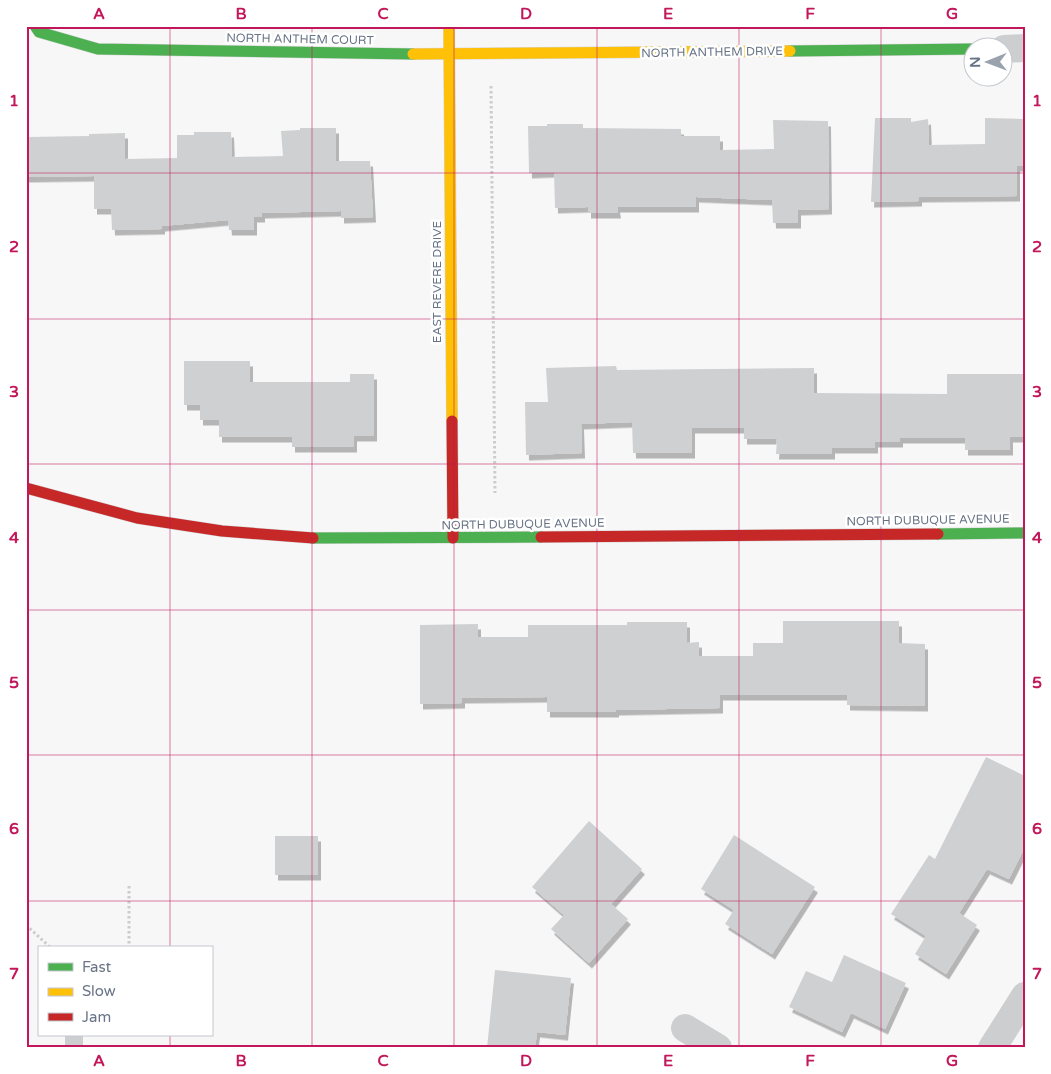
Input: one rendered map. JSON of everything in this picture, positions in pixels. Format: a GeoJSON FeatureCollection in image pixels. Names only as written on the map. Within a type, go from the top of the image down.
{"type":"FeatureCollection","features":[{"type":"Feature","properties":{"kind":"street","name":"NORTH ANTHEM COURT"},"geometry":{"type":"LineString","coordinates":[[35,26],[39,32],[98,49],[450,55]]}},
{"type":"Feature","properties":{"kind":"street","name":"EAST REVERE DRIVE"},"geometry":{"type":"LineString","coordinates":[[449,26],[453,538]]}},
{"type":"Feature","properties":{"kind":"street","name":"NORTH ANTHEM DRIVE"},"geometry":{"type":"LineString","coordinates":[[450,55],[964,49]]}},
{"type":"Feature","properties":{"kind":"street","name":"NORTH DUBUQUE AVENUE"},"geometry":{"type":"LineString","coordinates":[[26,488],[137,518],[222,531],[322,540],[1025,532]]}},
{"type":"Feature","properties":{"kind":"street"},"geometry":{"type":"LineString","coordinates":[[992,1048],[1025,996]]}},
{"type":"Feature","properties":{"kind":"street"},"geometry":{"type":"LineString","coordinates":[[684,1028],[718,1048]]}},
{"type":"Feature","properties":{"kind":"path"},"geometry":{"type":"LineString","coordinates":[[491,55],[495,493]]}},
{"type":"Feature","properties":{"kind":"path"},"geometry":{"type":"LineString","coordinates":[[129,886],[129,946]]}},
{"type":"Feature","properties":{"kind":"path"},"geometry":{"type":"LineString","coordinates":[[26,925],[49,946]]}},
{"type":"Feature","properties":{"kind":"building"},"geometry":{"type":"Polygon","coordinates":[[[875,118],[911,118],[911,122],[928,119],[929,145],[985,144],[985,118],[1025,119],[1025,166],[1017,166],[1017,196],[919,197],[919,201],[871,202],[875,118]]]}},
{"type":"Feature","properties":{"kind":"building"},"geometry":{"type":"Polygon","coordinates":[[[773,120],[828,121],[829,209],[798,210],[798,223],[773,223],[772,200],[696,197],[696,207],[617,207],[618,213],[588,213],[588,207],[555,208],[554,172],[529,173],[528,126],[583,124],[583,128],[681,129],[681,136],[720,136],[720,150],[774,149],[773,120]]]}},
{"type":"Feature","properties":{"kind":"building"},"geometry":{"type":"Polygon","coordinates":[[[300,128],[336,128],[336,161],[370,161],[373,217],[341,218],[341,211],[262,213],[262,217],[254,217],[254,230],[229,230],[228,220],[162,226],[162,229],[112,230],[111,209],[94,209],[94,176],[26,177],[26,137],[89,136],[89,134],[125,133],[125,159],[177,158],[177,135],[194,135],[194,132],[231,132],[232,157],[283,156],[281,131],[300,130],[300,128]]]}},
{"type":"Feature","properties":{"kind":"building"},"geometry":{"type":"Polygon","coordinates":[[[184,361],[250,361],[250,382],[350,382],[350,374],[374,374],[374,436],[354,436],[354,447],[292,447],[292,437],[219,437],[219,420],[200,420],[200,405],[184,405],[184,361]]]}},
{"type":"Feature","properties":{"kind":"building"},"geometry":{"type":"Polygon","coordinates":[[[616,366],[617,370],[814,368],[814,393],[947,394],[947,374],[1025,374],[1025,437],[1010,437],[1010,450],[965,450],[965,438],[900,438],[900,442],[875,442],[875,448],[832,448],[832,454],[776,454],[777,439],[744,439],[744,428],[692,428],[692,453],[633,453],[632,422],[581,424],[582,453],[526,455],[525,402],[548,402],[546,368],[616,366]]]}},
{"type":"Feature","properties":{"kind":"building"},"geometry":{"type":"Polygon","coordinates":[[[783,621],[899,621],[899,643],[925,644],[925,706],[847,705],[847,695],[720,695],[720,708],[616,710],[616,712],[547,712],[547,697],[462,698],[462,703],[420,704],[420,625],[478,624],[478,637],[528,637],[528,625],[627,625],[627,622],[687,622],[687,643],[699,642],[699,656],[753,656],[753,643],[783,643],[783,621]]]}},
{"type":"Feature","properties":{"kind":"building"},"geometry":{"type":"Polygon","coordinates":[[[986,757],[1025,776],[1025,847],[1009,879],[987,869],[959,913],[977,925],[946,974],[915,954],[926,936],[891,914],[929,855],[935,859],[986,757]]]}},
{"type":"Feature","properties":{"kind":"building"},"geometry":{"type":"Polygon","coordinates":[[[589,821],[642,869],[611,904],[628,919],[589,963],[551,929],[564,915],[532,887],[589,821]]]}},
{"type":"Feature","properties":{"kind":"building"},"geometry":{"type":"Polygon","coordinates":[[[734,835],[815,887],[772,954],[725,924],[734,910],[701,889],[734,835]]]}},
{"type":"Feature","properties":{"kind":"building"},"geometry":{"type":"Polygon","coordinates":[[[275,836],[318,836],[318,875],[275,875],[275,836]]]}},
{"type":"Feature","properties":{"kind":"building"},"geometry":{"type":"Polygon","coordinates":[[[844,955],[906,983],[885,1029],[851,1013],[842,1032],[789,1007],[806,971],[832,982],[844,955]]]}},
{"type":"Feature","properties":{"kind":"building"},"geometry":{"type":"Polygon","coordinates":[[[495,970],[571,978],[565,1035],[537,1032],[535,1048],[487,1048],[495,970]]]}},
{"type":"Feature","properties":{"kind":"traffic: fast"},"geometry":{"type":"LineString","coordinates":[[35,26],[39,32],[98,49],[413,54]]}},
{"type":"Feature","properties":{"kind":"traffic: fast"},"geometry":{"type":"LineString","coordinates":[[790,51],[964,49]]}},
{"type":"Feature","properties":{"kind":"traffic: fast"},"geometry":{"type":"LineString","coordinates":[[938,534],[1025,533]]}},
{"type":"Feature","properties":{"kind":"traffic: fast"},"geometry":{"type":"LineString","coordinates":[[313,538],[541,537]]}},
{"type":"Feature","properties":{"kind":"traffic: slow"},"geometry":{"type":"LineString","coordinates":[[449,26],[452,421]]}},
{"type":"Feature","properties":{"kind":"traffic: slow"},"geometry":{"type":"LineString","coordinates":[[413,54],[790,51]]}},
{"type":"Feature","properties":{"kind":"traffic: jam"},"geometry":{"type":"LineString","coordinates":[[452,421],[453,538]]}},
{"type":"Feature","properties":{"kind":"traffic: jam"},"geometry":{"type":"LineString","coordinates":[[26,488],[137,518],[222,531],[313,538]]}},
{"type":"Feature","properties":{"kind":"traffic: jam"},"geometry":{"type":"LineString","coordinates":[[541,537],[938,534]]}}]}
